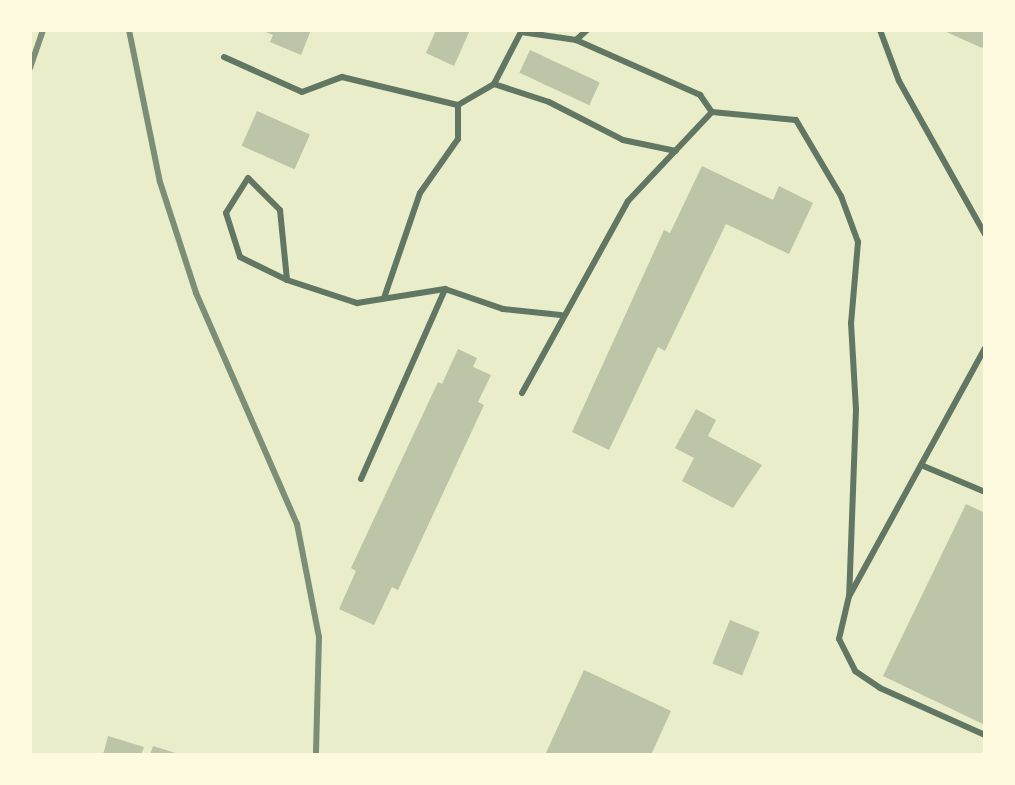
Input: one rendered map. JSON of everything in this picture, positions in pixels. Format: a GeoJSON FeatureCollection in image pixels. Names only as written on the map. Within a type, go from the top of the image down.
{"type":"FeatureCollection","features":[{"type":"Feature","properties":{"kind":"lane"},"geometry":{"type":"LineString","coordinates":[[576,40],[587,30]]}},
{"type":"Feature","properties":{"kind":"lane"},"geometry":{"type":"LineString","coordinates":[[880,31],[899,81],[985,234]]}},
{"type":"Feature","properties":{"kind":"lane"},"geometry":{"type":"LineString","coordinates":[[224,57],[302,92],[342,77],[458,105],[494,84],[521,32],[576,40],[700,95],[712,112],[796,120],[841,196],[858,242],[851,323],[856,409],[849,596],[839,639],[855,671],[985,735]]}},
{"type":"Feature","properties":{"kind":"lane"},"geometry":{"type":"LineString","coordinates":[[494,84],[549,102],[623,140],[676,151]]}},
{"type":"Feature","properties":{"kind":"lane"},"geometry":{"type":"LineString","coordinates":[[384,298],[420,193],[458,139],[458,105]]}},
{"type":"Feature","properties":{"kind":"lane"},"geometry":{"type":"LineString","coordinates":[[522,393],[561,315],[628,201],[712,112]]}},
{"type":"Feature","properties":{"kind":"lane"},"geometry":{"type":"LineString","coordinates":[[287,280],[280,210],[248,178],[226,213],[240,257],[287,280],[357,303],[445,289],[503,309],[561,315]]}},
{"type":"Feature","properties":{"kind":"lane"},"geometry":{"type":"LineString","coordinates":[[361,479],[445,289]]}},
{"type":"Feature","properties":{"kind":"lane"},"geometry":{"type":"LineString","coordinates":[[849,596],[985,348]]}},
{"type":"Feature","properties":{"kind":"lane"},"geometry":{"type":"LineString","coordinates":[[921,465],[985,492]]}},
{"type":"Feature","properties":{"kind":"building"},"geometry":{"type":"Polygon","coordinates":[[[261,30],[311,30],[301,55],[270,42],[273,35],[261,30]]]}},
{"type":"Feature","properties":{"kind":"building"},"geometry":{"type":"Polygon","coordinates":[[[436,30],[470,30],[454,66],[426,53],[436,30]]]}},
{"type":"Feature","properties":{"kind":"building"},"geometry":{"type":"Polygon","coordinates":[[[942,30],[985,30],[985,42],[982,48],[942,30]]]}},
{"type":"Feature","properties":{"kind":"building"},"geometry":{"type":"Polygon","coordinates":[[[530,50],[600,83],[589,105],[519,73],[530,50]]]}},
{"type":"Feature","properties":{"kind":"building"},"geometry":{"type":"Polygon","coordinates":[[[257,111],[310,135],[295,169],[242,146],[257,111]]]}},
{"type":"Feature","properties":{"kind":"building"},"geometry":{"type":"Polygon","coordinates":[[[702,166],[773,200],[779,186],[813,203],[789,254],[726,224],[665,351],[658,347],[609,450],[572,432],[664,230],[670,233],[702,166]]]}},
{"type":"Feature","properties":{"kind":"building"},"geometry":{"type":"Polygon","coordinates":[[[458,349],[477,358],[473,367],[491,375],[478,402],[484,405],[398,590],[392,587],[374,625],[339,609],[356,571],[351,568],[438,382],[442,384],[458,349]]]}},
{"type":"Feature","properties":{"kind":"building"},"geometry":{"type":"Polygon","coordinates":[[[696,409],[716,420],[708,436],[762,465],[733,508],[682,481],[694,458],[675,448],[696,409]]]}},
{"type":"Feature","properties":{"kind":"building"},"geometry":{"type":"Polygon","coordinates":[[[966,504],[985,513],[985,725],[883,676],[966,504]]]}},
{"type":"Feature","properties":{"kind":"building"},"geometry":{"type":"Polygon","coordinates":[[[730,620],[760,632],[742,676],[712,664],[730,620]]]}},
{"type":"Feature","properties":{"kind":"building"},"geometry":{"type":"Polygon","coordinates":[[[584,670],[671,711],[651,755],[545,755],[584,670]]]}},
{"type":"Feature","properties":{"kind":"building"},"geometry":{"type":"Polygon","coordinates":[[[108,736],[144,747],[141,755],[103,755],[108,736]]]}},
{"type":"Feature","properties":{"kind":"building"},"geometry":{"type":"Polygon","coordinates":[[[153,746],[179,754],[179,755],[150,755],[153,746]]]}},
{"type":"Feature","properties":{"kind":"railway"},"geometry":{"type":"LineString","coordinates":[[30,68],[43,30]]}},
{"type":"Feature","properties":{"kind":"railway"},"geometry":{"type":"LineString","coordinates":[[129,30],[160,182],[196,293],[297,524],[319,637],[316,755]]}}]}
